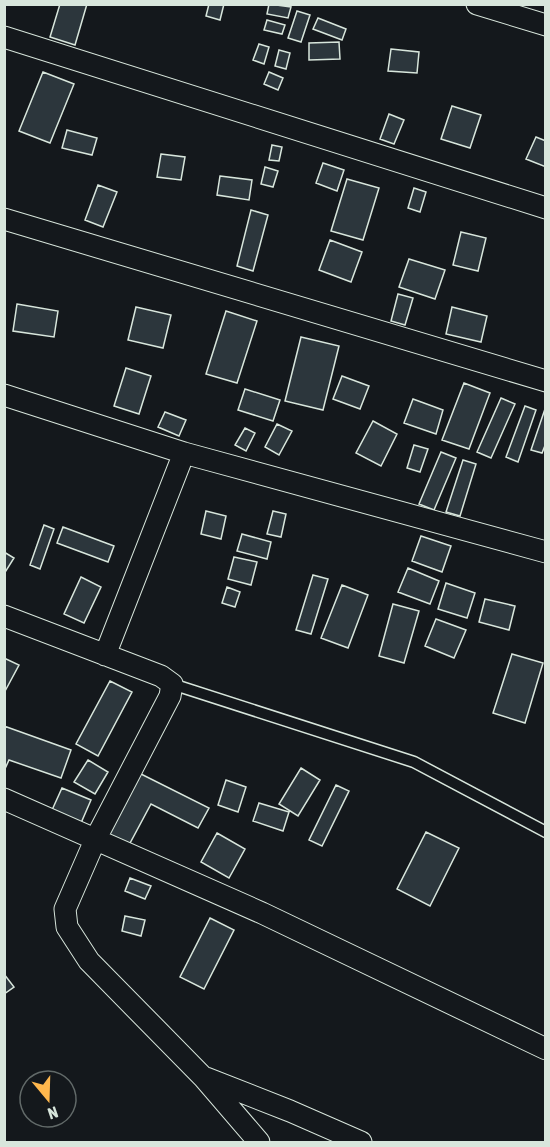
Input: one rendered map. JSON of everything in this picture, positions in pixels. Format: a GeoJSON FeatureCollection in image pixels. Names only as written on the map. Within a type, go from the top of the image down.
{"type":"FeatureCollection","features":[{"type":"Feature","properties":{"kind":"street"},"geometry":{"type":"LineString","coordinates":[[477,4],[546,26]]}},
{"type":"Feature","properties":{"kind":"street"},"geometry":{"type":"LineString","coordinates":[[4,37],[546,208]]}},
{"type":"Feature","properties":{"kind":"street"},"geometry":{"type":"LineString","coordinates":[[4,219],[546,381]]}},
{"type":"Feature","properties":{"kind":"street"},"geometry":{"type":"LineString","coordinates":[[4,395],[184,453],[546,552]]}},
{"type":"Feature","properties":{"kind":"street"},"geometry":{"type":"LineString","coordinates":[[105,655],[184,453]]}},
{"type":"Feature","properties":{"kind":"street"},"geometry":{"type":"LineString","coordinates":[[4,616],[161,676],[172,684],[170,696],[96,838],[65,909],[67,927],[89,961],[204,1078],[259,1143]]}},
{"type":"Feature","properties":{"kind":"street"},"geometry":{"type":"LineString","coordinates":[[4,799],[262,913],[546,1049]]}},
{"type":"Feature","properties":{"kind":"street"},"geometry":{"type":"LineString","coordinates":[[204,1078],[290,1111],[361,1143]]}},
{"type":"Feature","properties":{"kind":"lane"},"geometry":{"type":"LineString","coordinates":[[172,684],[414,762],[546,832]]}},
{"type":"Feature","properties":{"kind":"building"},"geometry":{"type":"Polygon","coordinates":[[[60,4],[87,4],[75,45],[50,37],[60,4]]]}},
{"type":"Feature","properties":{"kind":"building"},"geometry":{"type":"Polygon","coordinates":[[[209,4],[224,4],[220,20],[206,16],[209,4]]]}},
{"type":"Feature","properties":{"kind":"building"},"geometry":{"type":"Polygon","coordinates":[[[269,4],[291,7],[288,18],[267,14],[269,4]]]}},
{"type":"Feature","properties":{"kind":"building"},"geometry":{"type":"Polygon","coordinates":[[[297,11],[310,15],[301,42],[288,38],[297,11]]]}},
{"type":"Feature","properties":{"kind":"building"},"geometry":{"type":"Polygon","coordinates":[[[318,18],[346,29],[342,40],[313,29],[318,18]]]}},
{"type":"Feature","properties":{"kind":"building"},"geometry":{"type":"Polygon","coordinates":[[[267,20],[285,25],[282,34],[264,30],[267,20]]]}},
{"type":"Feature","properties":{"kind":"building"},"geometry":{"type":"Polygon","coordinates":[[[339,42],[340,59],[309,60],[309,43],[339,42]]]}},
{"type":"Feature","properties":{"kind":"building"},"geometry":{"type":"Polygon","coordinates":[[[259,44],[269,47],[264,64],[253,60],[259,44]]]}},
{"type":"Feature","properties":{"kind":"building"},"geometry":{"type":"Polygon","coordinates":[[[391,49],[419,52],[417,73],[388,71],[391,49]]]}},
{"type":"Feature","properties":{"kind":"building"},"geometry":{"type":"Polygon","coordinates":[[[279,50],[290,53],[286,69],[275,66],[279,50]]]}},
{"type":"Feature","properties":{"kind":"building"},"geometry":{"type":"Polygon","coordinates":[[[43,72],[74,84],[50,143],[19,131],[43,72]]]}},
{"type":"Feature","properties":{"kind":"building"},"geometry":{"type":"Polygon","coordinates":[[[269,72],[283,78],[278,90],[264,84],[269,72]]]}},
{"type":"Feature","properties":{"kind":"building"},"geometry":{"type":"Polygon","coordinates":[[[452,106],[481,115],[470,148],[441,139],[452,106]]]}},
{"type":"Feature","properties":{"kind":"building"},"geometry":{"type":"Polygon","coordinates":[[[389,114],[404,120],[394,144],[380,139],[389,114]]]}},
{"type":"Feature","properties":{"kind":"building"},"geometry":{"type":"Polygon","coordinates":[[[67,130],[97,138],[92,155],[62,148],[67,130]]]}},
{"type":"Feature","properties":{"kind":"building"},"geometry":{"type":"Polygon","coordinates":[[[536,137],[546,141],[546,167],[526,159],[536,137]]]}},
{"type":"Feature","properties":{"kind":"building"},"geometry":{"type":"Polygon","coordinates":[[[272,145],[282,147],[279,161],[269,160],[272,145]]]}},
{"type":"Feature","properties":{"kind":"building"},"geometry":{"type":"Polygon","coordinates":[[[161,154],[185,157],[181,180],[157,177],[161,154]]]}},
{"type":"Feature","properties":{"kind":"building"},"geometry":{"type":"Polygon","coordinates":[[[323,163],[344,170],[337,191],[316,183],[323,163]]]}},
{"type":"Feature","properties":{"kind":"building"},"geometry":{"type":"Polygon","coordinates":[[[265,167],[278,171],[273,187],[261,184],[265,167]]]}},
{"type":"Feature","properties":{"kind":"building"},"geometry":{"type":"Polygon","coordinates":[[[220,176],[252,180],[249,200],[217,195],[220,176]]]}},
{"type":"Feature","properties":{"kind":"building"},"geometry":{"type":"Polygon","coordinates":[[[347,179],[379,188],[363,240],[331,231],[347,179]]]}},
{"type":"Feature","properties":{"kind":"building"},"geometry":{"type":"Polygon","coordinates":[[[98,185],[117,192],[103,227],[85,220],[98,185]]]}},
{"type":"Feature","properties":{"kind":"building"},"geometry":{"type":"Polygon","coordinates":[[[414,188],[426,192],[420,212],[408,208],[414,188]]]}},
{"type":"Feature","properties":{"kind":"building"},"geometry":{"type":"Polygon","coordinates":[[[251,210],[268,215],[253,271],[237,266],[251,210]]]}},
{"type":"Feature","properties":{"kind":"building"},"geometry":{"type":"Polygon","coordinates":[[[461,232],[486,238],[478,271],[453,265],[461,232]]]}},
{"type":"Feature","properties":{"kind":"building"},"geometry":{"type":"Polygon","coordinates":[[[330,240],[362,252],[351,282],[319,270],[330,240]]]}},
{"type":"Feature","properties":{"kind":"building"},"geometry":{"type":"Polygon","coordinates":[[[409,259],[445,270],[435,299],[399,287],[409,259]]]}},
{"type":"Feature","properties":{"kind":"building"},"geometry":{"type":"Polygon","coordinates":[[[398,294],[413,298],[405,325],[391,321],[398,294]]]}},
{"type":"Feature","properties":{"kind":"building"},"geometry":{"type":"Polygon","coordinates":[[[17,304],[58,311],[54,337],[13,331],[17,304]]]}},
{"type":"Feature","properties":{"kind":"building"},"geometry":{"type":"Polygon","coordinates":[[[136,307],[171,315],[163,348],[128,340],[136,307]]]}},
{"type":"Feature","properties":{"kind":"building"},"geometry":{"type":"Polygon","coordinates":[[[452,307],[487,316],[481,342],[446,334],[452,307]]]}},
{"type":"Feature","properties":{"kind":"building"},"geometry":{"type":"Polygon","coordinates":[[[226,311],[257,321],[237,383],[206,374],[226,311]]]}},
{"type":"Feature","properties":{"kind":"building"},"geometry":{"type":"Polygon","coordinates":[[[301,337],[339,346],[323,410],[285,401],[301,337]]]}},
{"type":"Feature","properties":{"kind":"building"},"geometry":{"type":"Polygon","coordinates":[[[126,368],[151,376],[139,414],[114,406],[126,368]]]}},
{"type":"Feature","properties":{"kind":"building"},"geometry":{"type":"Polygon","coordinates":[[[342,376],[369,386],[360,409],[333,399],[342,376]]]}},
{"type":"Feature","properties":{"kind":"building"},"geometry":{"type":"Polygon","coordinates":[[[464,383],[490,393],[469,449],[442,440],[464,383]]]}},
{"type":"Feature","properties":{"kind":"building"},"geometry":{"type":"Polygon","coordinates":[[[245,389],[280,400],[273,421],[238,410],[245,389]]]}},
{"type":"Feature","properties":{"kind":"building"},"geometry":{"type":"Polygon","coordinates":[[[501,398],[515,404],[491,458],[477,452],[501,398]]]}},
{"type":"Feature","properties":{"kind":"building"},"geometry":{"type":"Polygon","coordinates":[[[413,399],[443,410],[436,434],[404,423],[413,399]]]}},
{"type":"Feature","properties":{"kind":"building"},"geometry":{"type":"Polygon","coordinates":[[[525,406],[536,410],[518,462],[506,457],[525,406]]]}},
{"type":"Feature","properties":{"kind":"building"},"geometry":{"type":"Polygon","coordinates":[[[546,406],[546,443],[542,453],[531,450],[546,406]]]}},
{"type":"Feature","properties":{"kind":"building"},"geometry":{"type":"Polygon","coordinates":[[[165,412],[186,420],[179,436],[158,427],[165,412]]]}},
{"type":"Feature","properties":{"kind":"building"},"geometry":{"type":"Polygon","coordinates":[[[373,421],[397,434],[381,466],[356,453],[373,421]]]}},
{"type":"Feature","properties":{"kind":"building"},"geometry":{"type":"Polygon","coordinates":[[[277,424],[292,431],[279,455],[265,447],[277,424]]]}},
{"type":"Feature","properties":{"kind":"building"},"geometry":{"type":"Polygon","coordinates":[[[245,428],[255,433],[246,451],[235,445],[245,428]]]}},
{"type":"Feature","properties":{"kind":"building"},"geometry":{"type":"Polygon","coordinates":[[[414,445],[428,449],[420,472],[407,468],[414,445]]]}},
{"type":"Feature","properties":{"kind":"building"},"geometry":{"type":"Polygon","coordinates":[[[441,452],[456,458],[434,510],[419,504],[441,452]]]}},
{"type":"Feature","properties":{"kind":"building"},"geometry":{"type":"Polygon","coordinates":[[[463,460],[476,464],[460,516],[446,512],[463,460]]]}},
{"type":"Feature","properties":{"kind":"building"},"geometry":{"type":"Polygon","coordinates":[[[206,511],[226,516],[221,539],[201,534],[206,511]]]}},
{"type":"Feature","properties":{"kind":"building"},"geometry":{"type":"Polygon","coordinates":[[[273,511],[286,514],[281,537],[267,534],[273,511]]]}},
{"type":"Feature","properties":{"kind":"building"},"geometry":{"type":"Polygon","coordinates":[[[44,525],[54,529],[40,569],[30,565],[44,525]]]}},
{"type":"Feature","properties":{"kind":"building"},"geometry":{"type":"Polygon","coordinates":[[[63,527],[114,546],[108,562],[57,543],[63,527]]]}},
{"type":"Feature","properties":{"kind":"building"},"geometry":{"type":"Polygon","coordinates":[[[242,534],[271,542],[267,559],[237,551],[242,534]]]}},
{"type":"Feature","properties":{"kind":"building"},"geometry":{"type":"Polygon","coordinates":[[[421,536],[451,546],[442,572],[412,561],[421,536]]]}},
{"type":"Feature","properties":{"kind":"building"},"geometry":{"type":"Polygon","coordinates":[[[4,552],[14,558],[4,574],[4,552]]]}},
{"type":"Feature","properties":{"kind":"building"},"geometry":{"type":"Polygon","coordinates":[[[234,557],[257,562],[251,585],[228,579],[234,557]]]}},
{"type":"Feature","properties":{"kind":"building"},"geometry":{"type":"Polygon","coordinates":[[[408,568],[439,581],[430,604],[398,592],[408,568]]]}},
{"type":"Feature","properties":{"kind":"building"},"geometry":{"type":"Polygon","coordinates":[[[313,575],[328,579],[311,634],[296,630],[313,575]]]}},
{"type":"Feature","properties":{"kind":"building"},"geometry":{"type":"Polygon","coordinates":[[[81,577],[101,587],[84,623],[64,614],[81,577]]]}},
{"type":"Feature","properties":{"kind":"building"},"geometry":{"type":"Polygon","coordinates":[[[446,583],[475,593],[467,618],[438,609],[446,583]]]}},
{"type":"Feature","properties":{"kind":"building"},"geometry":{"type":"Polygon","coordinates":[[[342,585],[368,595],[348,648],[321,638],[342,585]]]}},
{"type":"Feature","properties":{"kind":"building"},"geometry":{"type":"Polygon","coordinates":[[[227,587],[240,592],[235,607],[222,603],[227,587]]]}},
{"type":"Feature","properties":{"kind":"building"},"geometry":{"type":"Polygon","coordinates":[[[485,599],[515,606],[509,630],[479,622],[485,599]]]}},
{"type":"Feature","properties":{"kind":"building"},"geometry":{"type":"Polygon","coordinates":[[[393,604],[419,611],[404,663],[379,656],[393,604]]]}},
{"type":"Feature","properties":{"kind":"building"},"geometry":{"type":"Polygon","coordinates":[[[436,619],[466,630],[454,658],[425,646],[436,619]]]}},
{"type":"Feature","properties":{"kind":"building"},"geometry":{"type":"Polygon","coordinates":[[[512,654],[543,663],[525,723],[493,713],[512,654]]]}},
{"type":"Feature","properties":{"kind":"building"},"geometry":{"type":"Polygon","coordinates":[[[4,658],[19,665],[4,693],[4,658]]]}},
{"type":"Feature","properties":{"kind":"building"},"geometry":{"type":"Polygon","coordinates":[[[110,681],[132,692],[98,756],[76,744],[110,681]]]}},
{"type":"Feature","properties":{"kind":"building"},"geometry":{"type":"Polygon","coordinates":[[[4,726],[71,750],[61,778],[9,760],[4,771],[4,726]]]}},
{"type":"Feature","properties":{"kind":"building"},"geometry":{"type":"Polygon","coordinates":[[[88,760],[108,772],[95,794],[74,782],[88,760]]]}},
{"type":"Feature","properties":{"kind":"building"},"geometry":{"type":"Polygon","coordinates":[[[301,768],[320,780],[298,816],[279,804],[301,768]]]}},
{"type":"Feature","properties":{"kind":"building"},"geometry":{"type":"Polygon","coordinates":[[[135,771],[209,808],[198,828],[151,804],[129,845],[104,832],[135,771]]]}},
{"type":"Feature","properties":{"kind":"building"},"geometry":{"type":"Polygon","coordinates":[[[226,780],[246,787],[238,812],[218,805],[226,780]]]}},
{"type":"Feature","properties":{"kind":"building"},"geometry":{"type":"Polygon","coordinates":[[[336,785],[349,791],[322,846],[309,840],[336,785]]]}},
{"type":"Feature","properties":{"kind":"building"},"geometry":{"type":"Polygon","coordinates":[[[62,788],[91,800],[81,823],[52,810],[62,788]]]}},
{"type":"Feature","properties":{"kind":"building"},"geometry":{"type":"Polygon","coordinates":[[[259,803],[289,812],[283,831],[253,821],[259,803]]]}},
{"type":"Feature","properties":{"kind":"building"},"geometry":{"type":"Polygon","coordinates":[[[426,832],[459,848],[430,906],[397,889],[426,832]]]}},
{"type":"Feature","properties":{"kind":"building"},"geometry":{"type":"Polygon","coordinates":[[[217,833],[245,849],[229,878],[201,862],[217,833]]]}},
{"type":"Feature","properties":{"kind":"building"},"geometry":{"type":"Polygon","coordinates":[[[130,878],[151,886],[145,899],[125,891],[130,878]]]}},
{"type":"Feature","properties":{"kind":"building"},"geometry":{"type":"Polygon","coordinates":[[[125,916],[145,920],[141,936],[122,931],[125,916]]]}},
{"type":"Feature","properties":{"kind":"building"},"geometry":{"type":"Polygon","coordinates":[[[210,918],[234,930],[204,989],[180,977],[210,918]]]}},
{"type":"Feature","properties":{"kind":"building"},"geometry":{"type":"Polygon","coordinates":[[[4,974],[14,987],[4,994],[4,974]]]}}]}
